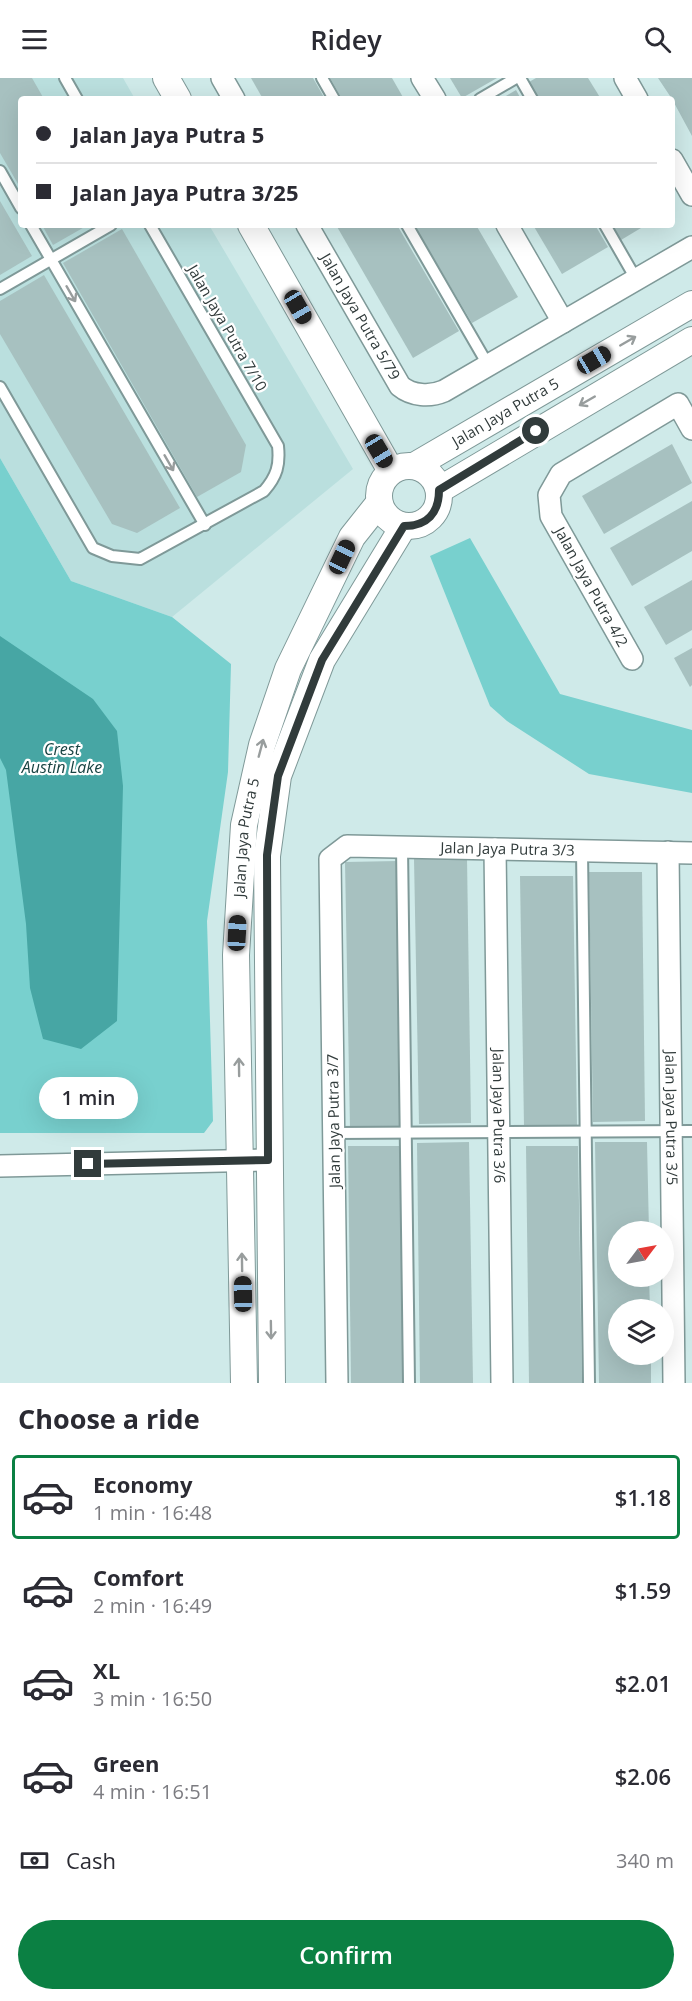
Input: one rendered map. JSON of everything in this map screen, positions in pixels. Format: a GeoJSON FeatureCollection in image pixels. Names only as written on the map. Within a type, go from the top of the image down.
{"type":"FeatureCollection","features":[{"type":"Feature","properties":{"kind":"street"},"geometry":{"type":"LineString","coordinates":[[166,78],[176,96]]}},
{"type":"Feature","properties":{"kind":"street"},"geometry":{"type":"LineString","coordinates":[[222,78],[232,96]]}},
{"type":"Feature","properties":{"kind":"street"},"geometry":{"type":"LineString","coordinates":[[422,78],[433,96]]}},
{"type":"Feature","properties":{"kind":"street"},"geometry":{"type":"LineString","coordinates":[[625,78],[635,96]]}},
{"type":"Feature","properties":{"kind":"street"},"geometry":{"type":"LineString","coordinates":[[675,165],[692,195]]}},
{"type":"Feature","properties":{"kind":"street"},"geometry":{"type":"LineString","coordinates":[[253,228],[403,468]]}},
{"type":"Feature","properties":{"kind":"street","name":"Jalan Jaya Putra 5/79"},"geometry":{"type":"LineString","coordinates":[[309,228],[399,386],[405,390],[437,394],[692,247]]}},
{"type":"Feature","properties":{"kind":"street"},"geometry":{"type":"LineString","coordinates":[[509,228],[563,322]]}},
{"type":"Feature","properties":{"kind":"street","name":"Jalan Jaya Putra 5"},"geometry":{"type":"LineString","coordinates":[[403,468],[692,304]]}},
{"type":"Feature","properties":{"kind":"street"},"geometry":{"type":"LineString","coordinates":[[439,490],[692,340]]}},
{"type":"Feature","properties":{"kind":"street","name":"Jalan Jaya Putra 4/2"},"geometry":{"type":"LineString","coordinates":[[632,659],[551,516],[549,495],[561,474],[678,404],[692,429]]}},
{"type":"Feature","properties":{"kind":"street"},"geometry":{"type":"LineString","coordinates":[[403,468],[425,470],[434,479],[439,490],[435,513],[416,526],[404,526],[392,522],[384,514],[379,503],[378,491],[383,480],[403,468]]}},
{"type":"Feature","properties":{"kind":"street","name":"Jalan Jaya Putra 5"},"geometry":{"type":"LineString","coordinates":[[244,1383],[236,955],[244,825],[261,744],[288,669],[352,537],[379,503]]}},
{"type":"Feature","properties":{"kind":"street","name":"Jalan Jaya Putra 5"},"geometry":{"type":"LineString","coordinates":[[272,1383],[268,1160],[267,855],[278,776],[322,660],[404,526]]}},
{"type":"Feature","properties":{"kind":"street","name":"Jalan Jaya Putra 3/3"},"geometry":{"type":"LineString","coordinates":[[330,859],[347,846],[692,853]]}},
{"type":"Feature","properties":{"kind":"street","name":"Jalan Jaya Putra 3/6"},"geometry":{"type":"LineString","coordinates":[[495,849],[502,1383]]}},
{"type":"Feature","properties":{"kind":"street","name":"Jalan Jaya Putra 3/5"},"geometry":{"type":"LineString","coordinates":[[668,852],[681,1131],[674,1383]]}},
{"type":"Feature","properties":{"kind":"street","name":"Jalan Jaya Putra 3/7"},"geometry":{"type":"LineString","coordinates":[[330,859],[337,1383]]}},
{"type":"Feature","properties":{"kind":"street"},"geometry":{"type":"LineString","coordinates":[[0,1166],[268,1160]]}},
{"type":"Feature","properties":{"kind":"lane"},"geometry":{"type":"LineString","coordinates":[[65,78],[75,96]]}},
{"type":"Feature","properties":{"kind":"lane"},"geometry":{"type":"LineString","coordinates":[[322,78],[332,96]]}},
{"type":"Feature","properties":{"kind":"lane"},"geometry":{"type":"LineString","coordinates":[[485,96],[518,78],[530,96]]}},
{"type":"Feature","properties":{"kind":"lane"},"geometry":{"type":"LineString","coordinates":[[0,171],[18,203]]}},
{"type":"Feature","properties":{"kind":"lane"},"geometry":{"type":"LineString","coordinates":[[0,387],[93,548],[112,556],[140,559],[205,525],[33,228]]}},
{"type":"Feature","properties":{"kind":"lane"},"geometry":{"type":"LineString","coordinates":[[0,289],[106,228]]}},
{"type":"Feature","properties":{"kind":"lane","name":"Jalan Jaya Putra 7/10"},"geometry":{"type":"LineString","coordinates":[[152,228],[278,446],[280,465],[273,480],[264,491],[205,525]]}},
{"type":"Feature","properties":{"kind":"lane"},"geometry":{"type":"LineString","coordinates":[[409,228],[488,365]]}},
{"type":"Feature","properties":{"kind":"lane"},"geometry":{"type":"LineString","coordinates":[[607,228],[636,279]]}},
{"type":"Feature","properties":{"kind":"lane"},"geometry":{"type":"LineString","coordinates":[[402,847],[409,1383]]}},
{"type":"Feature","properties":{"kind":"lane"},"geometry":{"type":"LineString","coordinates":[[582,850],[589,1383]]}},
{"type":"Feature","properties":{"kind":"lane"},"geometry":{"type":"LineString","coordinates":[[334,1133],[681,1131]]}},
{"type":"Feature","properties":{"kind":"shaded area"},"geometry":{"type":"Polygon","coordinates":[[[0,78],[123,78],[133,96],[18,96],[18,228],[211,228],[353,469],[172,617],[71,581],[0,458],[0,78]]]}},
{"type":"Feature","properties":{"kind":"shaded area"},"geometry":{"type":"Polygon","coordinates":[[[0,458],[71,581],[172,617],[231,664],[228,772],[207,921],[213,1121],[204,1133],[0,1133],[0,458]]]}},
{"type":"Feature","properties":{"kind":"shaded area"},"geometry":{"type":"Polygon","coordinates":[[[470,538],[560,694],[692,730],[692,793],[589,774],[507,721],[490,706],[430,556],[470,538]]]}},
{"type":"Feature","properties":{"kind":"water","name":"Crest Austin Lake"},"geometry":{"type":"Polygon","coordinates":[[[0,636],[93,699],[117,731],[123,786],[117,1021],[81,1049],[43,1039],[30,988],[26,924],[6,770],[0,758],[0,636]]]}},
{"type":"Feature","properties":{"kind":"building"},"geometry":{"type":"Polygon","coordinates":[[[0,78],[32,78],[42,96],[18,96],[18,184],[0,153],[0,78]]]}},
{"type":"Feature","properties":{"kind":"building"},"geometry":{"type":"Polygon","coordinates":[[[251,78],[313,78],[323,96],[261,96],[251,78]]]}},
{"type":"Feature","properties":{"kind":"building"},"geometry":{"type":"Polygon","coordinates":[[[330,78],[392,78],[402,96],[340,96],[330,78]]]}},
{"type":"Feature","properties":{"kind":"building"},"geometry":{"type":"Polygon","coordinates":[[[450,78],[497,78],[466,96],[461,96],[450,78]]]}},
{"type":"Feature","properties":{"kind":"building"},"geometry":{"type":"Polygon","coordinates":[[[536,78],[588,78],[599,96],[537,96],[529,82],[536,78]]]}},
{"type":"Feature","properties":{"kind":"building"},"geometry":{"type":"Polygon","coordinates":[[[658,78],[692,78],[692,136],[675,105],[675,96],[670,96],[658,78]]]}},
{"type":"Feature","properties":{"kind":"building"},"geometry":{"type":"Polygon","coordinates":[[[516,90],[519,96],[506,96],[516,90]]]}},
{"type":"Feature","properties":{"kind":"building"},"geometry":{"type":"Polygon","coordinates":[[[0,201],[32,256],[0,275],[0,201]]]}},
{"type":"Feature","properties":{"kind":"building"},"geometry":{"type":"Polygon","coordinates":[[[44,228],[83,228],[53,245],[44,228]]]}},
{"type":"Feature","properties":{"kind":"building"},"geometry":{"type":"Polygon","coordinates":[[[338,228],[399,228],[459,331],[413,358],[338,228]]]}},
{"type":"Feature","properties":{"kind":"building"},"geometry":{"type":"Polygon","coordinates":[[[416,228],[478,228],[518,297],[472,323],[416,228]]]}},
{"type":"Feature","properties":{"kind":"building"},"geometry":{"type":"Polygon","coordinates":[[[535,228],[597,228],[608,247],[562,274],[535,228]]]}},
{"type":"Feature","properties":{"kind":"building"},"geometry":{"type":"Polygon","coordinates":[[[614,228],[641,228],[621,240],[614,228]]]}},
{"type":"Feature","properties":{"kind":"building"},"geometry":{"type":"Polygon","coordinates":[[[122,229],[246,445],[241,472],[197,497],[63,263],[122,229]]]}},
{"type":"Feature","properties":{"kind":"building"},"geometry":{"type":"Polygon","coordinates":[[[44,275],[180,508],[137,533],[112,524],[0,334],[0,301],[44,275]]]}},
{"type":"Feature","properties":{"kind":"building"},"geometry":{"type":"Polygon","coordinates":[[[672,444],[692,483],[604,534],[582,496],[672,444]]]}},
{"type":"Feature","properties":{"kind":"building"},"geometry":{"type":"Polygon","coordinates":[[[692,501],[692,551],[632,586],[610,548],[692,501]]]}},
{"type":"Feature","properties":{"kind":"building"},"geometry":{"type":"Polygon","coordinates":[[[692,580],[692,630],[666,645],[644,607],[692,580]]]}},
{"type":"Feature","properties":{"kind":"building"},"geometry":{"type":"Polygon","coordinates":[[[692,648],[692,685],[690,687],[674,658],[692,648]]]}},
{"type":"Feature","properties":{"kind":"building"},"geometry":{"type":"Polygon","coordinates":[[[414,858],[467,858],[471,1123],[419,1124],[414,858]]]}},
{"type":"Feature","properties":{"kind":"building"},"geometry":{"type":"Polygon","coordinates":[[[398,861],[402,1127],[350,1128],[345,862],[398,861]]]}},
{"type":"Feature","properties":{"kind":"building"},"geometry":{"type":"Polygon","coordinates":[[[589,872],[642,872],[645,1121],[593,1122],[589,872]]]}},
{"type":"Feature","properties":{"kind":"building"},"geometry":{"type":"Polygon","coordinates":[[[520,876],[573,876],[577,1125],[524,1126],[520,876]]]}},
{"type":"Feature","properties":{"kind":"building"},"geometry":{"type":"Polygon","coordinates":[[[469,1142],[473,1383],[420,1383],[417,1143],[469,1142]]]}},
{"type":"Feature","properties":{"kind":"building"},"geometry":{"type":"Polygon","coordinates":[[[595,1142],[647,1142],[649,1221],[608,1221],[608,1287],[649,1287],[650,1299],[608,1299],[608,1365],[651,1365],[651,1383],[599,1383],[595,1142]]]}},
{"type":"Feature","properties":{"kind":"building"},"geometry":{"type":"Polygon","coordinates":[[[348,1146],[400,1146],[404,1383],[351,1383],[348,1146]]]}},
{"type":"Feature","properties":{"kind":"building"},"geometry":{"type":"Polygon","coordinates":[[[526,1146],[578,1146],[582,1383],[529,1383],[526,1146]]]}},
{"type":"Feature","properties":{"kind":"route"},"geometry":{"type":"LineString","coordinates":[[88,1164],[268,1160],[267,855],[278,776],[322,660],[375,569],[404,526],[416,526],[426,521],[435,513],[439,502],[439,490],[536,431]]}}]}
